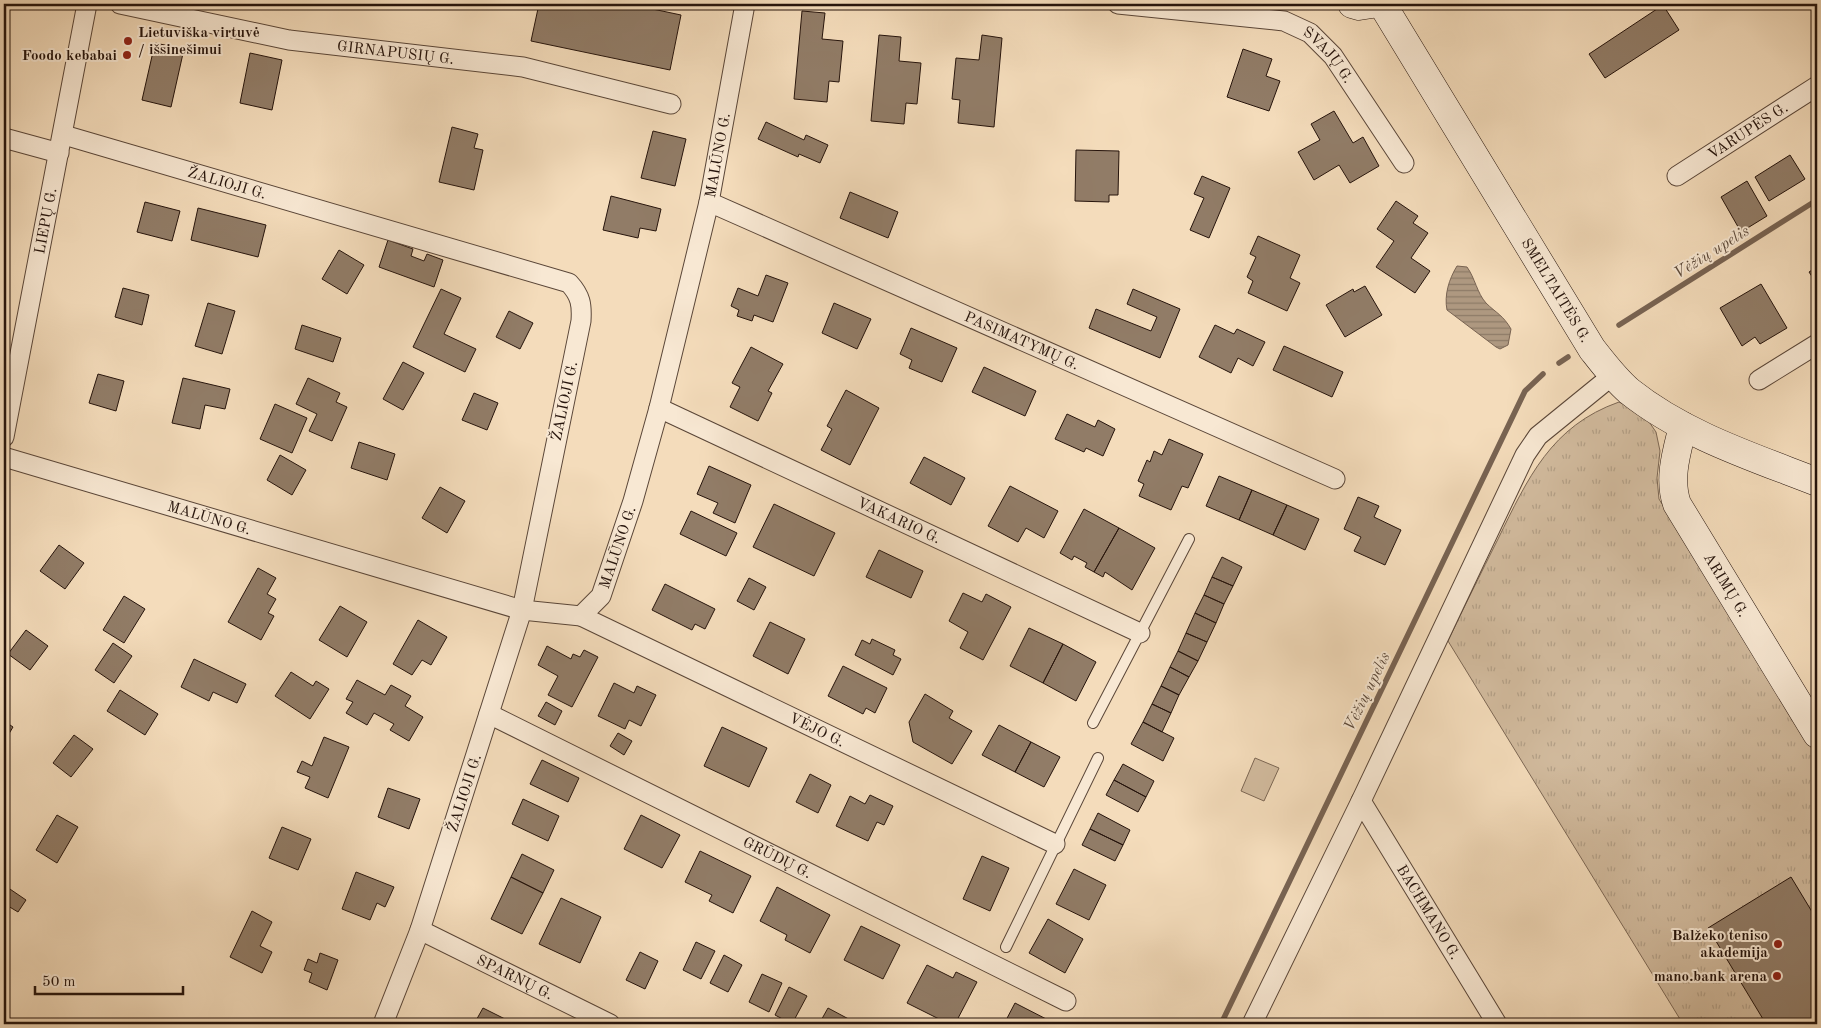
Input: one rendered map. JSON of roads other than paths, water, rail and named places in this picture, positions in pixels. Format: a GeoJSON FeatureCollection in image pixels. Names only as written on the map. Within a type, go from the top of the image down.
{"type":"FeatureCollection","features":[{"type":"Feature","properties":{"kind":"main road"},"geometry":{"type":"LineString","coordinates":[[1352,4],[1359,6],[1372,4]]}},
{"type":"Feature","properties":{"kind":"main road","name":"SMELTAITĖS G."},"geometry":{"type":"LineString","coordinates":[[1382,4],[1592,349],[1613,375],[1630,391],[1683,426],[1720,444],[1817,482]]}},
{"type":"Feature","properties":{"kind":"main road","name":"ARIMŲ G."},"geometry":{"type":"LineString","coordinates":[[1683,426],[1674,470],[1674,494],[1677,504],[1817,734]]}},
{"type":"Feature","properties":{"kind":"street","name":"LIEPŲ G."},"geometry":{"type":"LineString","coordinates":[[4,437],[87,4]]}},
{"type":"Feature","properties":{"kind":"street","name":"GIRNAPUSIŲ G."},"geometry":{"type":"LineString","coordinates":[[120,4],[289,40],[523,67],[670,104]]}},
{"type":"Feature","properties":{"kind":"street","name":"MALŪNO G."},"geometry":{"type":"LineString","coordinates":[[4,457],[522,610],[581,616],[600,596],[633,501],[659,408],[710,202],[745,4]]}},
{"type":"Feature","properties":{"kind":"street","name":"SVAJŲ G."},"geometry":{"type":"LineString","coordinates":[[1118,4],[1284,21],[1298,25],[1316,38],[1333,56],[1404,163]]}},
{"type":"Feature","properties":{"kind":"street","name":"VARUPĖS G."},"geometry":{"type":"LineString","coordinates":[[1678,176],[1817,86]]}},
{"type":"Feature","properties":{"kind":"street","name":"ŽALIOJI G."},"geometry":{"type":"LineString","coordinates":[[4,138],[61,144],[569,283],[578,293],[582,305],[581,322],[522,610],[420,930],[383,1024]]}},
{"type":"Feature","properties":{"kind":"street","name":"PASIMATYMŲ G."},"geometry":{"type":"LineString","coordinates":[[710,202],[1334,479]]}},
{"type":"Feature","properties":{"kind":"street"},"geometry":{"type":"LineString","coordinates":[[1759,380],[1817,344]]}},
{"type":"Feature","properties":{"kind":"street"},"geometry":{"type":"LineString","coordinates":[[1252,1024],[1361,801],[1524,455],[1538,436],[1613,375]]}},
{"type":"Feature","properties":{"kind":"street","name":"VAKARIO G."},"geometry":{"type":"LineString","coordinates":[[659,408],[1140,633]]}},
{"type":"Feature","properties":{"kind":"street","name":"VĖJO G."},"geometry":{"type":"LineString","coordinates":[[581,616],[1055,844]]}},
{"type":"Feature","properties":{"kind":"street","name":"GRŪDŲ G."},"geometry":{"type":"LineString","coordinates":[[489,714],[1066,1001]]}},
{"type":"Feature","properties":{"kind":"street","name":"BACHMANO G."},"geometry":{"type":"LineString","coordinates":[[1361,801],[1497,1024]]}},
{"type":"Feature","properties":{"kind":"street","name":"SPARNŲ G."},"geometry":{"type":"LineString","coordinates":[[420,930],[610,1024]]}},
{"type":"Feature","properties":{"kind":"lane"},"geometry":{"type":"LineString","coordinates":[[1094,723],[1189,539]]}},
{"type":"Feature","properties":{"kind":"lane"},"geometry":{"type":"LineString","coordinates":[[1006,947],[1098,758]]}},
{"type":"Feature","properties":{"kind":"waterway","name":"Vėžių upelis"},"geometry":{"type":"LineString","coordinates":[[1619,325],[1817,200]]}},
{"type":"Feature","properties":{"kind":"waterway","name":"Vėžių upelis"},"geometry":{"type":"LineString","coordinates":[[1559,363],[1568,357]]}},
{"type":"Feature","properties":{"kind":"waterway","name":"Vėžių upelis"},"geometry":{"type":"LineString","coordinates":[[1221,1024],[1525,391],[1543,374]]}},
{"type":"Feature","properties":{"kind":"place","name":"Lietuviška virtuvė / išsinešimui"},"geometry":{"type":"Point","coordinates":[128,41]}},
{"type":"Feature","properties":{"kind":"place","name":"Foodo kebabai"},"geometry":{"type":"Point","coordinates":[127,55]}},
{"type":"Feature","properties":{"kind":"place","name":"Balžeko teniso akademija"},"geometry":{"type":"Point","coordinates":[1778,944]}},
{"type":"Feature","properties":{"kind":"place","name":"mano.bank arena"},"geometry":{"type":"Point","coordinates":[1777,976]}}]}
